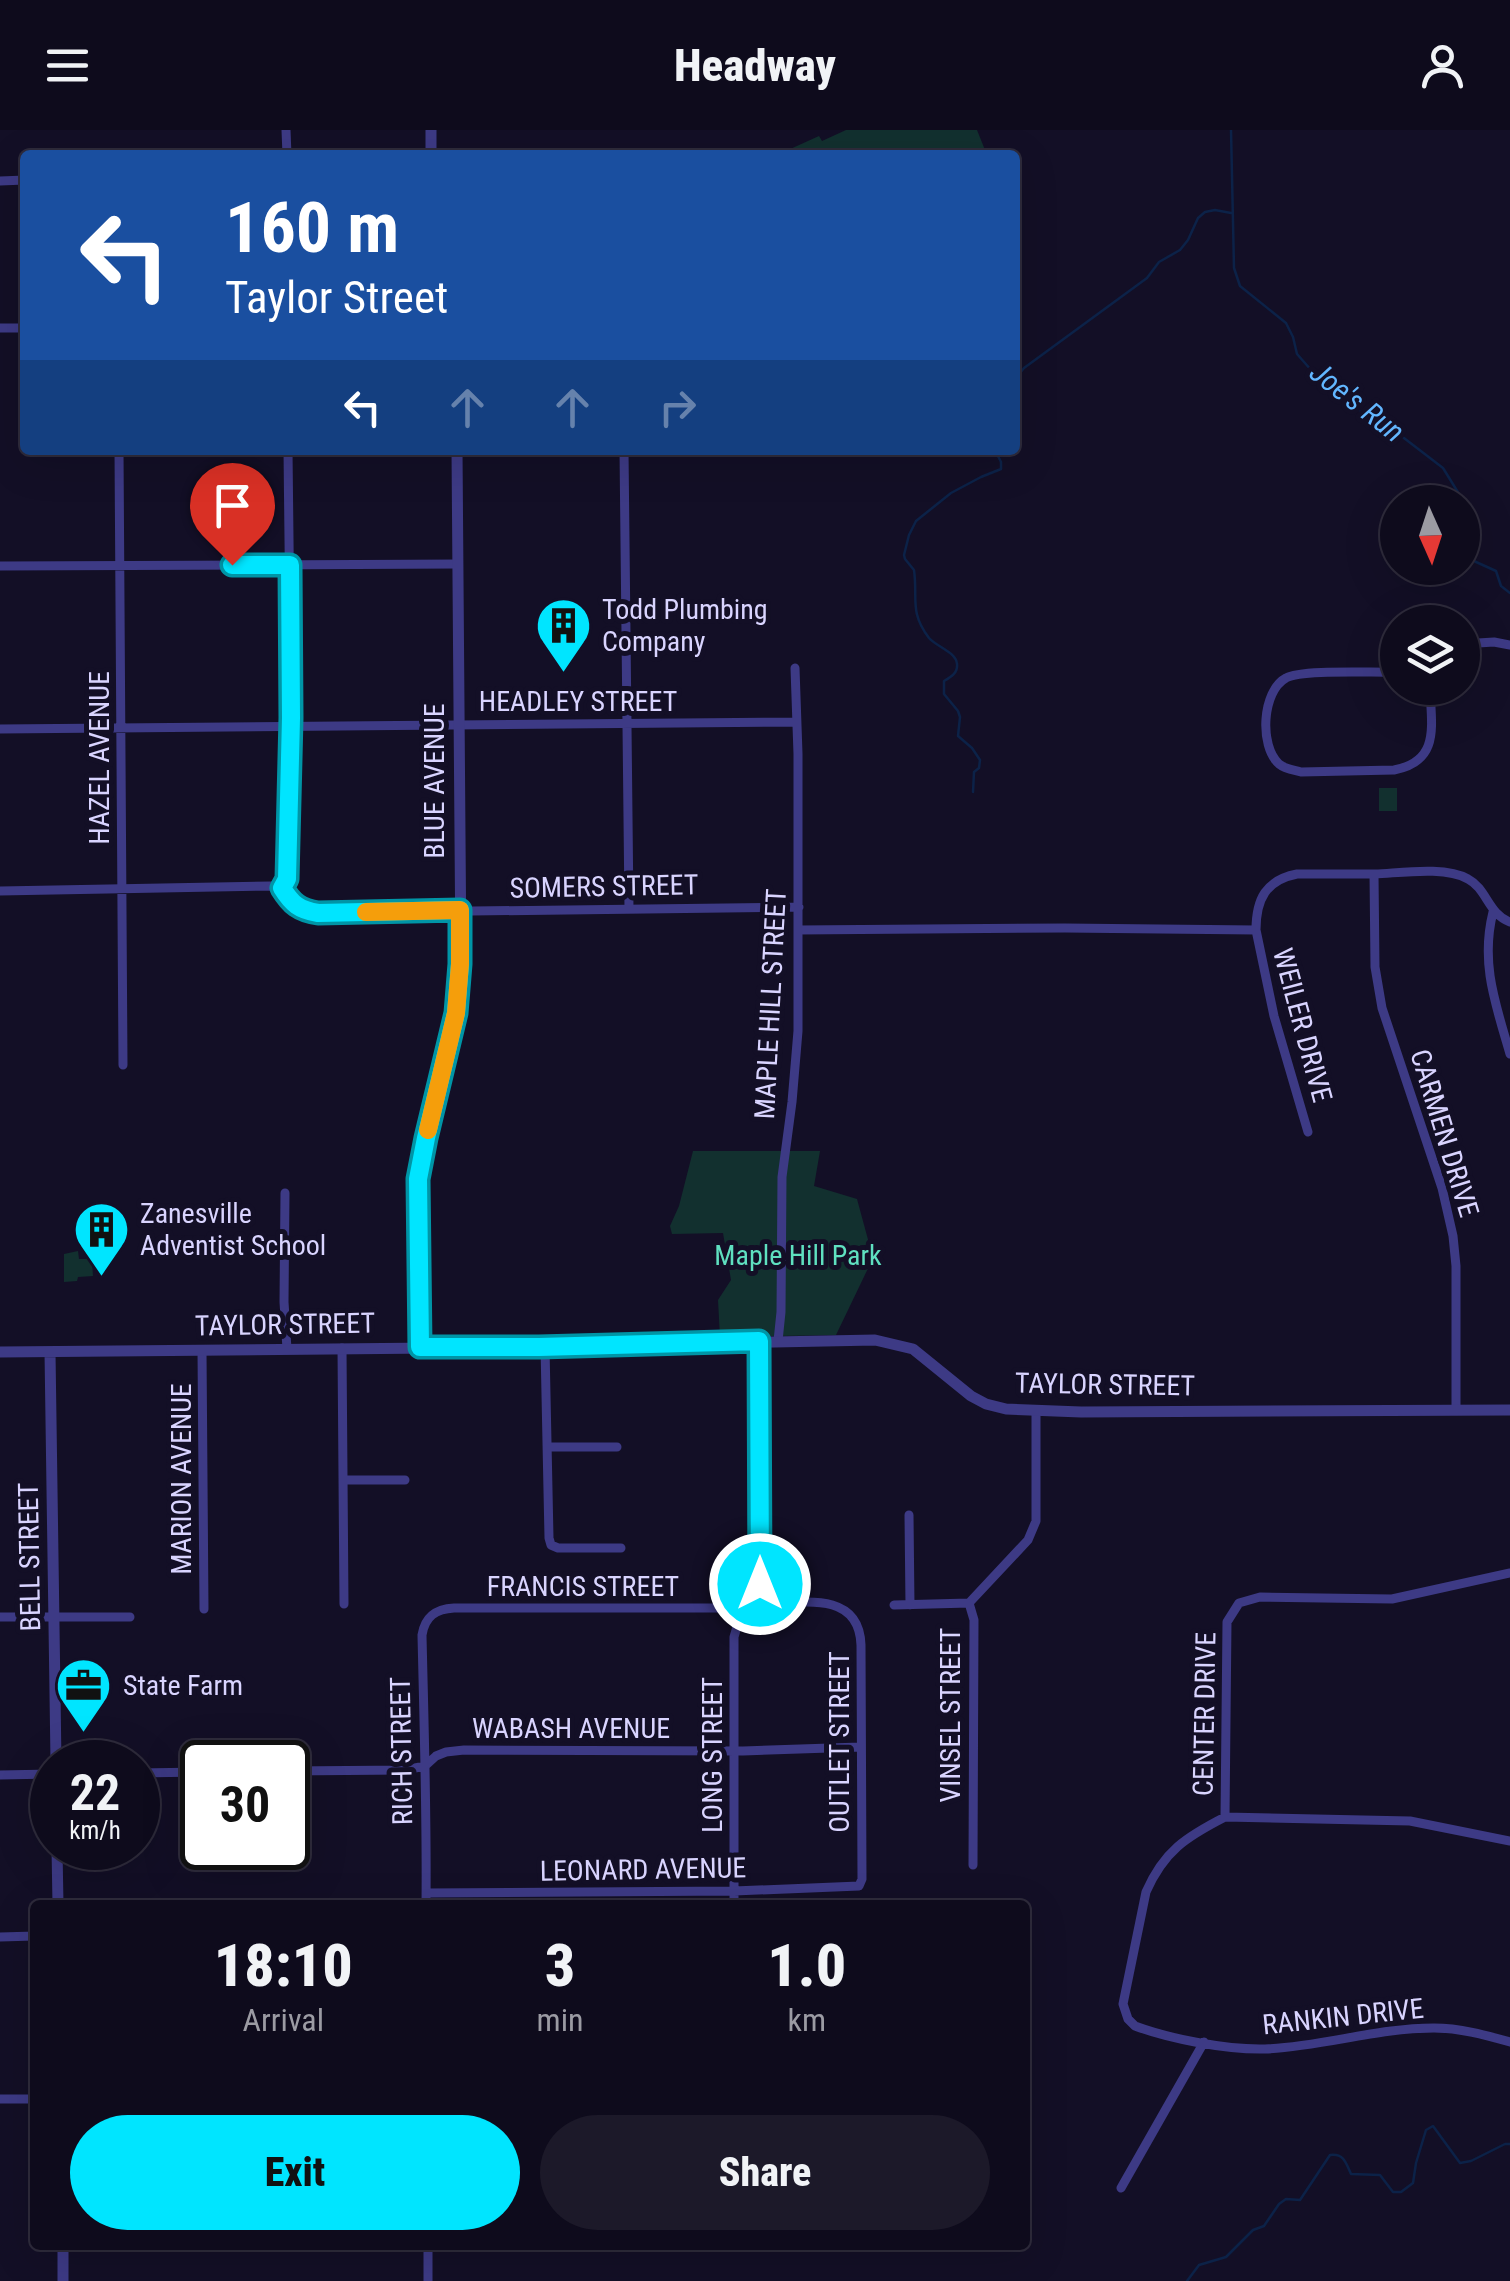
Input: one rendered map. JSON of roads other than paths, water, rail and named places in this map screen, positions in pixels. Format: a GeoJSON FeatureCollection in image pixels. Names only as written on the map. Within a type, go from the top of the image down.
{"type":"FeatureCollection","features":[{"type":"Feature","properties":{"kind":"street","name":"HAZEL AVENUE"},"geometry":{"type":"LineString","coordinates":[[119,455],[123,1065]]}},
{"type":"Feature","properties":{"kind":"street"},"geometry":{"type":"LineString","coordinates":[[0,890],[282,888],[287,879],[290,728],[288,455]]}},
{"type":"Feature","properties":{"kind":"street","name":"BLUE AVENUE"},"geometry":{"type":"LineString","coordinates":[[420,1347],[418,1179],[456,1013],[460,964],[457,455]]}},
{"type":"Feature","properties":{"kind":"street"},"geometry":{"type":"LineString","coordinates":[[624,455],[629,909]]}},
{"type":"Feature","properties":{"kind":"street"},"geometry":{"type":"LineString","coordinates":[[0,566],[458,564]]}},
{"type":"Feature","properties":{"kind":"street"},"geometry":{"type":"LineString","coordinates":[[1480,643],[1510,645]]}},
{"type":"Feature","properties":{"kind":"street","name":"MAPLE HILL STREET"},"geometry":{"type":"LineString","coordinates":[[778,1341],[782,1177],[798,1031],[798,744],[794,668]]}},
{"type":"Feature","properties":{"kind":"street"},"geometry":{"type":"LineString","coordinates":[[1380,672],[1312,674],[1282,680],[1266,706],[1268,743],[1279,764],[1302,772],[1407,768],[1428,750],[1430,705]]}},
{"type":"Feature","properties":{"kind":"street","name":"HEADLEY STREET"},"geometry":{"type":"LineString","coordinates":[[0,729],[795,722]]}},
{"type":"Feature","properties":{"kind":"street"},"geometry":{"type":"LineString","coordinates":[[798,930],[1256,930],[1261,900],[1275,880],[1297,874],[1435,872],[1469,879],[1493,912],[1510,922]]}},
{"type":"Feature","properties":{"kind":"street","name":"CARMEN DRIVE"},"geometry":{"type":"LineString","coordinates":[[1374,874],[1378,992],[1454,1236],[1456,1409]]}},
{"type":"Feature","properties":{"kind":"street","name":"SOMERS STREET"},"geometry":{"type":"LineString","coordinates":[[282,888],[297,907],[318,913],[799,907]]}},
{"type":"Feature","properties":{"kind":"street"},"geometry":{"type":"LineString","coordinates":[[1493,912],[1488,934],[1490,978],[1510,1054]]}},
{"type":"Feature","properties":{"kind":"street","name":"WEILER DRIVE"},"geometry":{"type":"LineString","coordinates":[[1256,930],[1274,1016],[1308,1132]]}},
{"type":"Feature","properties":{"kind":"street"},"geometry":{"type":"LineString","coordinates":[[284,1193],[287,1349]]}},
{"type":"Feature","properties":{"kind":"street","name":"TAYLOR STREET"},"geometry":{"type":"LineString","coordinates":[[0,1352],[875,1340],[902,1344],[923,1356],[956,1386],[986,1404],[1036,1411],[1510,1410]]}},
{"type":"Feature","properties":{"kind":"street","name":"LONG STREET"},"geometry":{"type":"LineString","coordinates":[[734,1900],[734,1637],[760,1584],[759,1341]]}},
{"type":"Feature","properties":{"kind":"street"},"geometry":{"type":"LineString","coordinates":[[545,1346],[551,1545],[621,1548]]}},
{"type":"Feature","properties":{"kind":"street"},"geometry":{"type":"LineString","coordinates":[[342,1348],[344,1604]]}},
{"type":"Feature","properties":{"kind":"street","name":"MARION AVENUE"},"geometry":{"type":"LineString","coordinates":[[202,1350],[204,1609]]}},
{"type":"Feature","properties":{"kind":"street","name":"BELL STREET"},"geometry":{"type":"LineString","coordinates":[[50,1352],[56,1740]]}},
{"type":"Feature","properties":{"kind":"street","name":"VINSEL STREET"},"geometry":{"type":"LineString","coordinates":[[974,1864],[974,1620],[969,1603],[1028,1540],[1036,1521],[1036,1411]]}},
{"type":"Feature","properties":{"kind":"street"},"geometry":{"type":"LineString","coordinates":[[547,1447],[617,1447]]}},
{"type":"Feature","properties":{"kind":"street"},"geometry":{"type":"LineString","coordinates":[[344,1480],[405,1480]]}},
{"type":"Feature","properties":{"kind":"street"},"geometry":{"type":"LineString","coordinates":[[909,1515],[910,1605]]}},
{"type":"Feature","properties":{"kind":"street","name":"CENTER DRIVE"},"geometry":{"type":"LineString","coordinates":[[1510,1573],[1392,1599],[1260,1598],[1239,1604],[1230,1615],[1227,1632],[1224,1818],[1410,1821],[1510,1841]]}},
{"type":"Feature","properties":{"kind":"street","name":"FRANCIS STREET"},"geometry":{"type":"LineString","coordinates":[[445,1608],[752,1607],[817,1603],[840,1606]]}},
{"type":"Feature","properties":{"kind":"street"},"geometry":{"type":"LineString","coordinates":[[894,1605],[969,1603]]}},
{"type":"Feature","properties":{"kind":"street","name":"OUTLET STREET"},"geometry":{"type":"LineString","coordinates":[[840,1606],[856,1619],[861,1633],[859,1886]]}},
{"type":"Feature","properties":{"kind":"street","name":"RICH STREET"},"geometry":{"type":"LineString","coordinates":[[426,1899],[427,1748],[422,1635],[432,1613],[445,1608]]}},
{"type":"Feature","properties":{"kind":"street"},"geometry":{"type":"LineString","coordinates":[[0,1618],[130,1616]]}},
{"type":"Feature","properties":{"kind":"street","name":"WABASH AVENUE"},"geometry":{"type":"LineString","coordinates":[[310,1772],[405,1770],[426,1766],[446,1752],[464,1750],[860,1747]]}},
{"type":"Feature","properties":{"kind":"street"},"geometry":{"type":"LineString","coordinates":[[0,1775],[30,1774]]}},
{"type":"Feature","properties":{"kind":"street","name":"RANKIN DRIVE"},"geometry":{"type":"LineString","coordinates":[[1224,1818],[1176,1846],[1153,1875],[1142,1907],[1123,2004],[1135,2026],[1246,2049],[1414,2028],[1475,2033],[1510,2042]]}},
{"type":"Feature","properties":{"kind":"street"},"geometry":{"type":"LineString","coordinates":[[57,1870],[58,1900]]}},
{"type":"Feature","properties":{"kind":"street","name":"LEONARD AVENUE"},"geometry":{"type":"LineString","coordinates":[[426,1899],[859,1886]]}},
{"type":"Feature","properties":{"kind":"street"},"geometry":{"type":"LineString","coordinates":[[0,1936],[30,1936]]}},
{"type":"Feature","properties":{"kind":"street"},"geometry":{"type":"LineString","coordinates":[[1121,2188],[1204,2042]]}},
{"type":"Feature","properties":{"kind":"street"},"geometry":{"type":"LineString","coordinates":[[0,2100],[30,2100]]}},
{"type":"Feature","properties":{"kind":"street"},"geometry":{"type":"LineString","coordinates":[[63,2250],[63,2281]]}},
{"type":"Feature","properties":{"kind":"street"},"geometry":{"type":"LineString","coordinates":[[428,2250],[428,2281]]}},
{"type":"Feature","properties":{"kind":"waterway","name":"Joe's Run"},"geometry":{"type":"LineString","coordinates":[[1231,130],[1234,268],[1240,286],[1286,323],[1297,354],[1319,379],[1352,407],[1387,425],[1443,468],[1472,515],[1463,546],[1465,557],[1496,571],[1501,586],[1510,593]]}},
{"type":"Feature","properties":{"kind":"waterway"},"geometry":{"type":"LineString","coordinates":[[1020,373],[1147,278],[1159,262],[1180,250],[1205,212],[1231,213]]}},
{"type":"Feature","properties":{"kind":"waterway"},"geometry":{"type":"LineString","coordinates":[[973,792],[974,772],[980,760],[958,736],[960,717],[944,694],[944,681],[955,672],[956,660],[923,629],[917,612],[914,570],[904,555],[916,521],[951,493],[1001,469],[998,455]]}},
{"type":"Feature","properties":{"kind":"waterway"},"geometry":{"type":"LineString","coordinates":[[1187,2281],[1199,2265],[1226,2257],[1253,2230],[1264,2226],[1279,2204],[1286,2199],[1300,2200],[1330,2155],[1341,2157],[1351,2174],[1380,2175],[1393,2192],[1401,2192],[1413,2183],[1426,2130],[1433,2126],[1460,2163],[1510,2144]]}},
{"type":"Feature","properties":{"kind":"place","name":"Todd Plumbing Company"},"geometry":{"type":"Point","coordinates":[563,674]}},
{"type":"Feature","properties":{"kind":"place","name":"Zanesville Adventist School"},"geometry":{"type":"Point","coordinates":[101,1278]}},
{"type":"Feature","properties":{"kind":"place","name":"State Farm"},"geometry":{"type":"Point","coordinates":[84,1734]}},
{"type":"Feature","properties":{"kind":"park label","name":"Maple Hill Park"},"geometry":{"type":"Point","coordinates":[798,1255]}}]}
